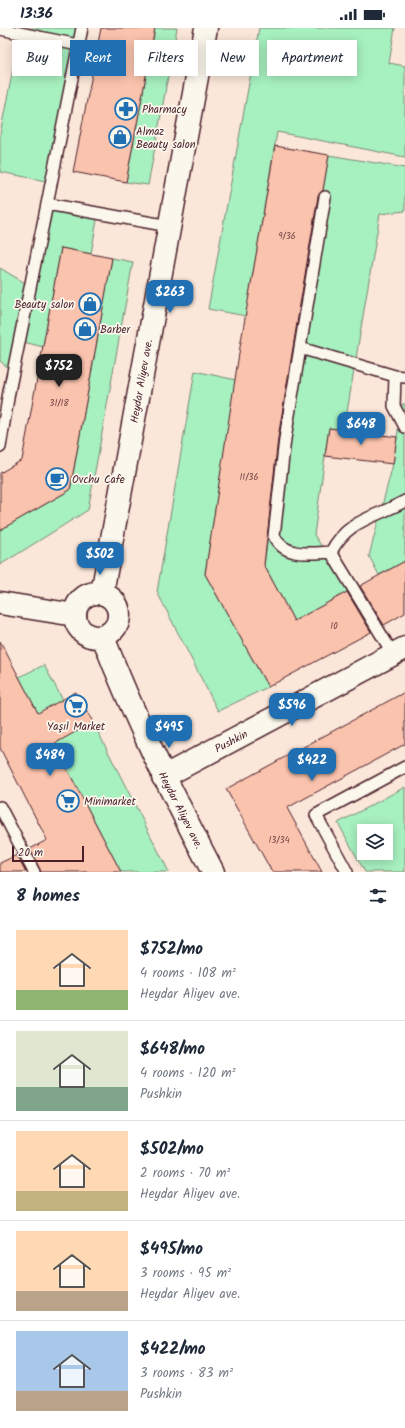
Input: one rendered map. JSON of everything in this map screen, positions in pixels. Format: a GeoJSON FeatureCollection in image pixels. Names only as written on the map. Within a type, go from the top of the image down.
{"type":"FeatureCollection","features":[{"type":"Feature","properties":{"kind":"main road","name":"Heydar Aliyev ave."},"geometry":{"type":"LineString","coordinates":[[102,593],[206,28]]}},
{"type":"Feature","properties":{"kind":"main road"},"geometry":{"type":"LineString","coordinates":[[93,593],[102,593],[112,598],[116,603],[120,614],[118,626],[114,631],[103,637],[90,637],[84,634],[76,623],[76,608],[86,596],[93,593]]}},
{"type":"Feature","properties":{"kind":"main road"},"geometry":{"type":"LineString","coordinates":[[0,603],[75,615]]}},
{"type":"Feature","properties":{"kind":"main road","name":"Heydar Aliyev ave."},"geometry":{"type":"LineString","coordinates":[[103,637],[121,684],[163,777],[213,872]]}},
{"type":"Feature","properties":{"kind":"main road","name":"Pushkin"},"geometry":{"type":"LineString","coordinates":[[163,777],[399,651]]}},
{"type":"Feature","properties":{"kind":"lane"},"geometry":{"type":"LineString","coordinates":[[79,40],[82,28]]}},
{"type":"Feature","properties":{"kind":"lane"},"geometry":{"type":"LineString","coordinates":[[0,29],[70,42]]}},
{"type":"Feature","properties":{"kind":"lane"},"geometry":{"type":"LineString","coordinates":[[0,447],[5,392],[47,204],[72,76]]}},
{"type":"Feature","properties":{"kind":"lane"},"geometry":{"type":"LineString","coordinates":[[325,197],[285,439],[274,536],[280,545],[298,554],[332,552]]}},
{"type":"Feature","properties":{"kind":"lane"},"geometry":{"type":"LineString","coordinates":[[47,204],[169,226]]}},
{"type":"Feature","properties":{"kind":"lane"},"geometry":{"type":"LineString","coordinates":[[300,348],[400,377],[394,406],[405,427]]}},
{"type":"Feature","properties":{"kind":"lane"},"geometry":{"type":"LineString","coordinates":[[332,552],[344,532],[354,525],[405,501]]}},
{"type":"Feature","properties":{"kind":"lane"},"geometry":{"type":"LineString","coordinates":[[332,552],[399,651]]}},
{"type":"Feature","properties":{"kind":"lane"},"geometry":{"type":"LineString","coordinates":[[347,872],[316,815],[405,767]]}},
{"type":"Feature","properties":{"kind":"lane"},"geometry":{"type":"LineString","coordinates":[[0,807],[34,872]]}},
{"type":"Feature","properties":{"kind":"green space"},"geometry":{"type":"Polygon","coordinates":[[[0,28],[82,28],[80,40],[70,40],[70,76],[72,76],[51,182],[0,172],[0,134],[12,74],[12,76],[62,76],[62,40],[19,40],[20,34],[0,28]]]}},
{"type":"Feature","properties":{"kind":"green space"},"geometry":{"type":"Polygon","coordinates":[[[155,28],[177,28],[175,40],[153,40],[155,28]]]}},
{"type":"Feature","properties":{"kind":"green space"},"geometry":{"type":"Polygon","coordinates":[[[259,28],[395,28],[389,63],[405,66],[405,157],[277,132],[246,316],[208,309],[250,76],[259,76],[259,40],[257,40],[259,28]]]}},
{"type":"Feature","properties":{"kind":"green space"},"geometry":{"type":"Polygon","coordinates":[[[146,76],[168,76],[148,185],[126,182],[146,76]]]}},
{"type":"Feature","properties":{"kind":"green space"},"geometry":{"type":"Polygon","coordinates":[[[329,155],[405,168],[405,211],[380,214],[344,430],[329,428],[314,535],[352,590],[294,621],[264,565],[294,356],[329,155]]]}},
{"type":"Feature","properties":{"kind":"green space"},"geometry":{"type":"Polygon","coordinates":[[[47,204],[98,214],[91,254],[61,248],[43,347],[20,341],[47,204]]]}},
{"type":"Feature","properties":{"kind":"green space"},"geometry":{"type":"Polygon","coordinates":[[[112,258],[133,262],[88,510],[0,565],[0,530],[70,490],[112,258]]]}},
{"type":"Feature","properties":{"kind":"green space"},"geometry":{"type":"Polygon","coordinates":[[[0,268],[25,283],[8,368],[0,361],[0,268]]]}},
{"type":"Feature","properties":{"kind":"green space"},"geometry":{"type":"Polygon","coordinates":[[[195,371],[236,380],[205,574],[268,687],[218,711],[157,592],[195,371]]]}},
{"type":"Feature","properties":{"kind":"green space"},"geometry":{"type":"Polygon","coordinates":[[[402,404],[405,404],[405,561],[379,575],[369,556],[393,464],[402,404]]]}},
{"type":"Feature","properties":{"kind":"green space"},"geometry":{"type":"Polygon","coordinates":[[[44,665],[79,730],[93,722],[169,872],[121,872],[19,677],[44,665]]]}},
{"type":"Feature","properties":{"kind":"green space"},"geometry":{"type":"Polygon","coordinates":[[[405,787],[405,872],[365,872],[358,860],[393,860],[393,824],[357,824],[357,857],[338,823],[405,787]]]}},
{"type":"Feature","properties":{"kind":"building"},"geometry":{"type":"Polygon","coordinates":[[[101,28],[155,28],[153,40],[134,40],[134,76],[146,76],[126,182],[73,172],[92,76],[126,76],[126,40],[99,40],[101,28]]]}},
{"type":"Feature","properties":{"kind":"building"},"geometry":{"type":"Polygon","coordinates":[[[275,146],[329,155],[323,190],[318,196],[278,438],[264,565],[294,621],[347,592],[371,632],[268,687],[205,574],[240,347],[275,146]]]}},
{"type":"Feature","properties":{"kind":"building"},"geometry":{"type":"Polygon","coordinates":[[[61,248],[112,258],[70,490],[0,530],[0,473],[22,460],[61,248]]]}},
{"type":"Feature","properties":{"kind":"building"},"geometry":{"type":"Polygon","coordinates":[[[329,428],[397,437],[393,464],[325,456],[329,428]]]}},
{"type":"Feature","properties":{"kind":"building"},"geometry":{"type":"Polygon","coordinates":[[[405,561],[405,613],[384,625],[360,586],[405,561]]]}},
{"type":"Feature","properties":{"kind":"building"},"geometry":{"type":"Polygon","coordinates":[[[0,641],[38,713],[76,692],[93,722],[54,744],[121,872],[41,872],[30,849],[47,840],[0,748],[0,641]]]}},
{"type":"Feature","properties":{"kind":"building"},"geometry":{"type":"Polygon","coordinates":[[[405,692],[405,744],[287,808],[322,872],[272,872],[226,789],[405,692]]]}},
{"type":"Feature","properties":{"kind":"building"},"geometry":{"type":"Polygon","coordinates":[[[17,855],[26,872],[0,872],[0,863],[17,855]]]}},
{"type":"Feature","properties":{"kind":"place","name":"Pharmacy"},"geometry":{"type":"Point","coordinates":[126,109]}},
{"type":"Feature","properties":{"kind":"place","name":"Almaz Beauty salon"},"geometry":{"type":"Point","coordinates":[120,137]}},
{"type":"Feature","properties":{"kind":"place","name":"Beauty salon"},"geometry":{"type":"Point","coordinates":[90,304]}},
{"type":"Feature","properties":{"kind":"place","name":"Barber"},"geometry":{"type":"Point","coordinates":[85,329]}},
{"type":"Feature","properties":{"kind":"place","name":"Ovchu Cafe"},"geometry":{"type":"Point","coordinates":[57,479]}},
{"type":"Feature","properties":{"kind":"place","name":"Yaşıl Market"},"geometry":{"type":"Point","coordinates":[76,706]}},
{"type":"Feature","properties":{"kind":"place","name":"Minimarket"},"geometry":{"type":"Point","coordinates":[68,801]}}]}
